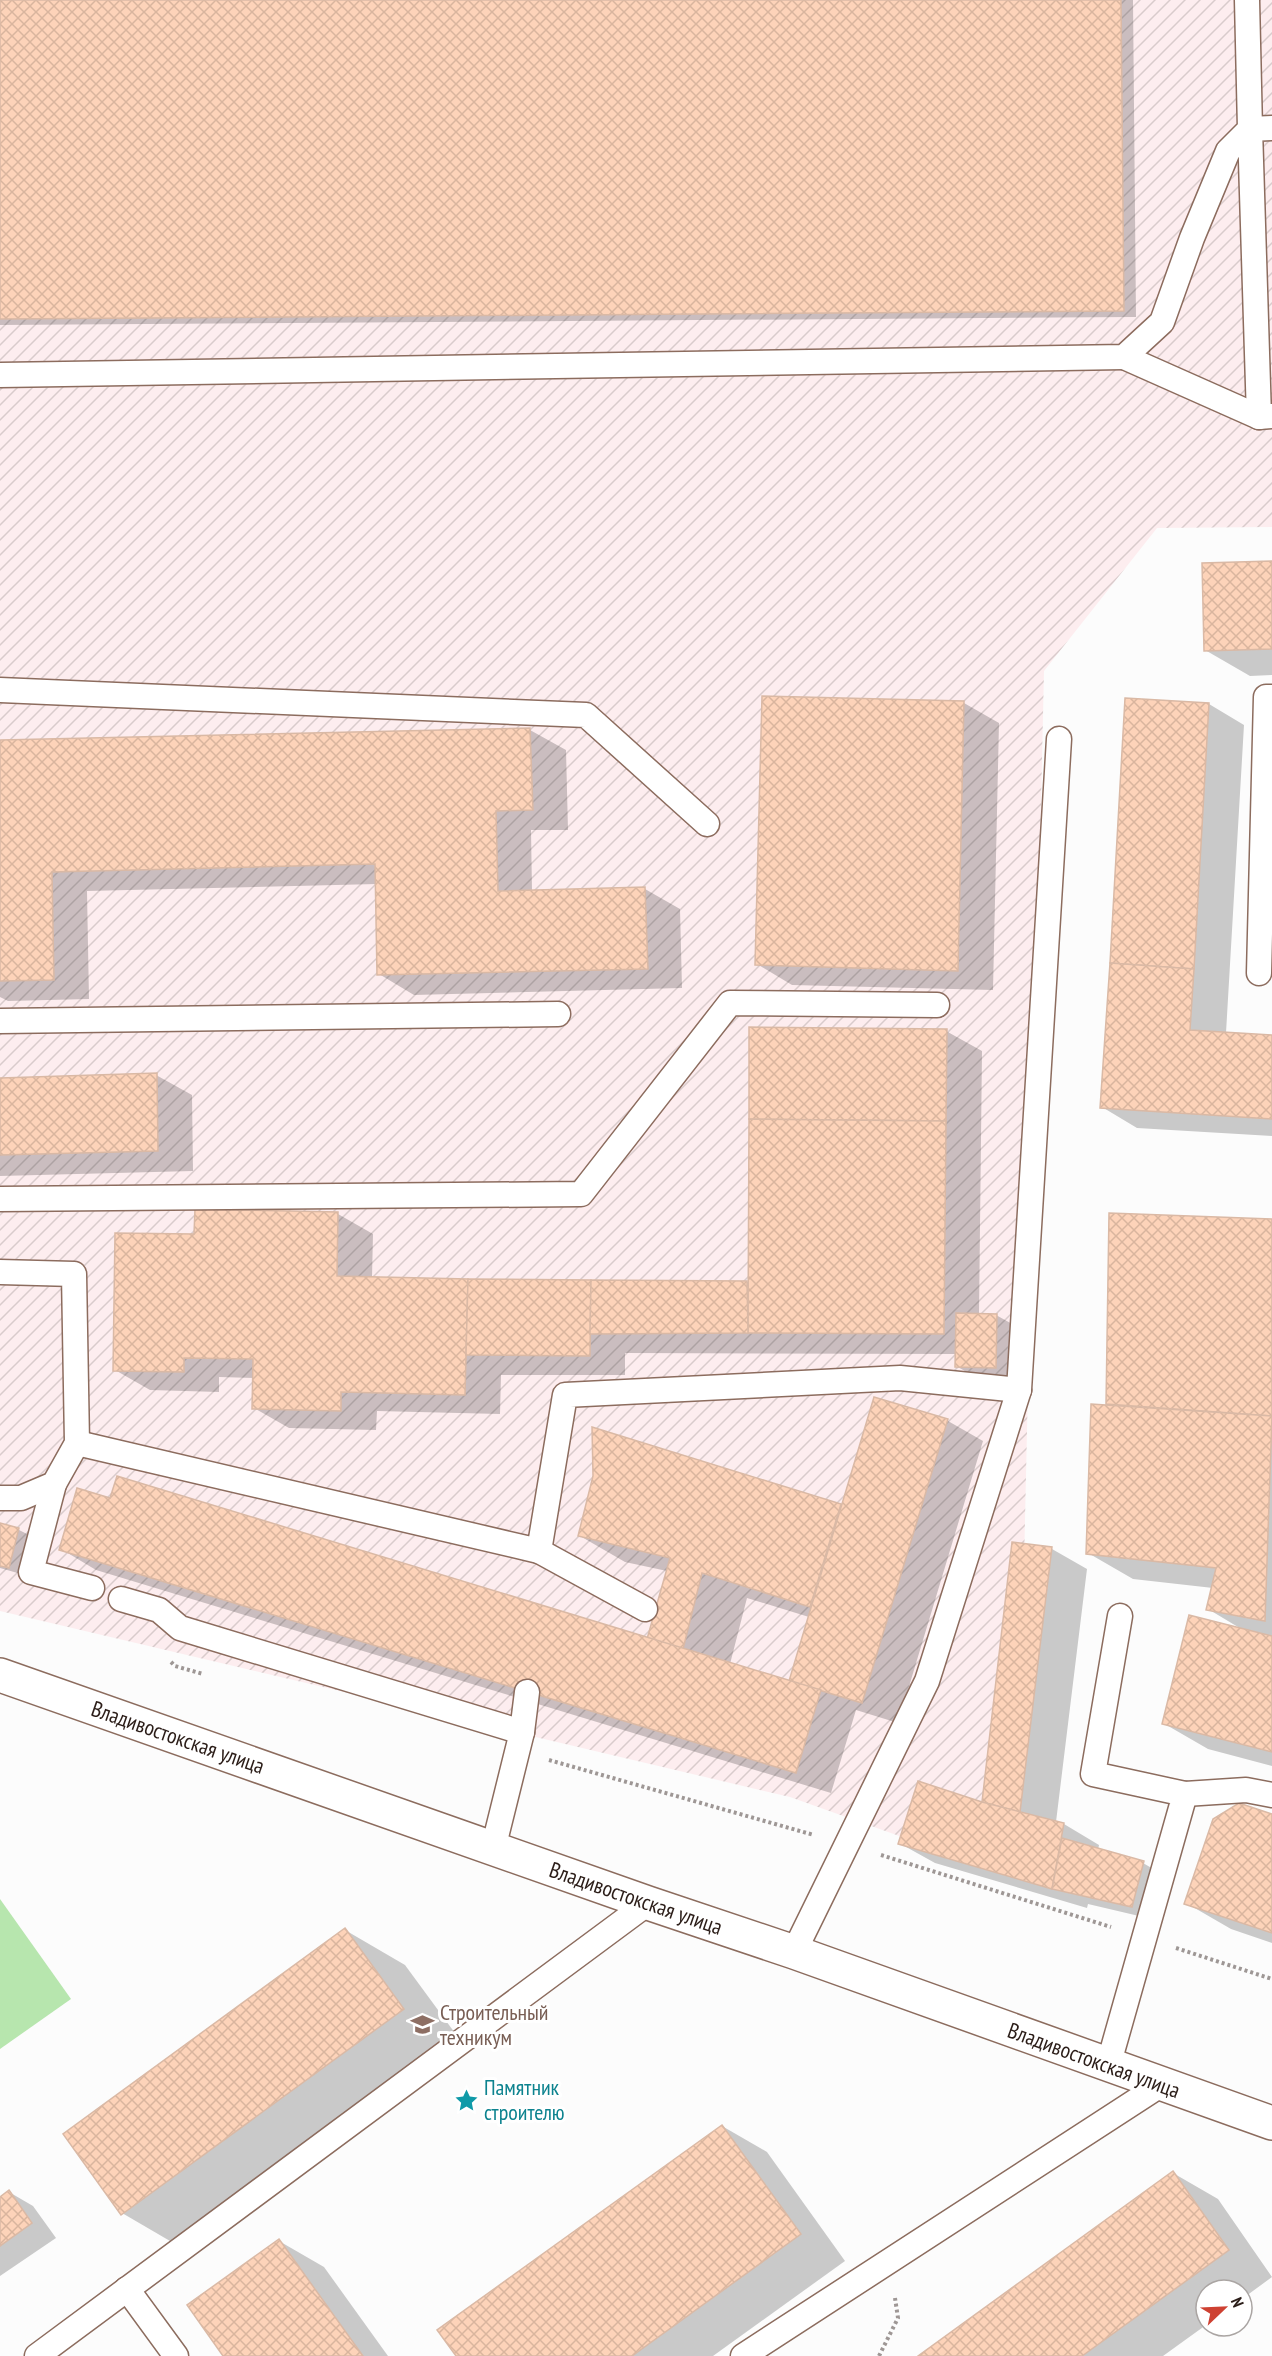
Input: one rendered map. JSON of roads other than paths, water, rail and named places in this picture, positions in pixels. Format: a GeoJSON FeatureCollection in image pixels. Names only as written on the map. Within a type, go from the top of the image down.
{"type":"FeatureCollection","features":[{"type":"Feature","properties":{"kind":"street","name":"Владивостокская улица"},"geometry":{"type":"LineString","coordinates":[[0,1675],[648,1903],[794,1952],[1272,2123]]}},
{"type":"Feature","properties":{"kind":"lane"},"geometry":{"type":"LineString","coordinates":[[0,375],[1124,357],[1266,416],[1261,128],[1247,0]]}},
{"type":"Feature","properties":{"kind":"lane"},"geometry":{"type":"LineString","coordinates":[[1124,357],[1161,322],[1228,151],[1261,128]]}},
{"type":"Feature","properties":{"kind":"lane"},"geometry":{"type":"LineString","coordinates":[[0,690],[586,715],[707,824]]}},
{"type":"Feature","properties":{"kind":"lane"},"geometry":{"type":"LineString","coordinates":[[1259,973],[1266,697],[1272,697]]}},
{"type":"Feature","properties":{"kind":"lane"},"geometry":{"type":"LineString","coordinates":[[794,1952],[927,1681],[1019,1390],[1059,739]]}},
{"type":"Feature","properties":{"kind":"lane"},"geometry":{"type":"LineString","coordinates":[[0,1199],[581,1194],[730,1003],[937,1005]]}},
{"type":"Feature","properties":{"kind":"lane"},"geometry":{"type":"LineString","coordinates":[[0,1021],[558,1014]]}},
{"type":"Feature","properties":{"kind":"lane"},"geometry":{"type":"LineString","coordinates":[[0,1272],[74,1274],[77,1443],[54,1484],[31,1572],[92,1588]]}},
{"type":"Feature","properties":{"kind":"lane"},"geometry":{"type":"LineString","coordinates":[[539,1551],[565,1395],[900,1378],[1019,1390]]}},
{"type":"Feature","properties":{"kind":"lane"},"geometry":{"type":"LineString","coordinates":[[77,1443],[539,1551],[645,1609]]}},
{"type":"Feature","properties":{"kind":"lane"},"geometry":{"type":"LineString","coordinates":[[0,1498],[21,1498],[54,1484]]}},
{"type":"Feature","properties":{"kind":"lane"},"geometry":{"type":"LineString","coordinates":[[121,1599],[159,1610],[180,1628],[519,1741]]}},
{"type":"Feature","properties":{"kind":"lane"},"geometry":{"type":"LineString","coordinates":[[1120,1616],[1093,1774],[1185,1794],[1246,1790],[1272,1795]]}},
{"type":"Feature","properties":{"kind":"lane"},"geometry":{"type":"LineString","coordinates":[[494,1849],[519,1741],[527,1692]]}},
{"type":"Feature","properties":{"kind":"lane"},"geometry":{"type":"LineString","coordinates":[[1108,2066],[1185,1794]]}},
{"type":"Feature","properties":{"kind":"lane"},"geometry":{"type":"LineString","coordinates":[[37,2356],[648,1903]]}},
{"type":"Feature","properties":{"kind":"lane"},"geometry":{"type":"LineString","coordinates":[[743,2356],[1162,2084]]}},
{"type":"Feature","properties":{"kind":"lane"},"geometry":{"type":"LineString","coordinates":[[127,2289],[176,2356]]}},
{"type":"Feature","properties":{"kind":"place","name":"Строительный техникум"},"geometry":{"type":"Point","coordinates":[422,2025]}},
{"type":"Feature","properties":{"kind":"place","name":"Памятник строителю"},"geometry":{"type":"Point","coordinates":[466,2100]}}]}
